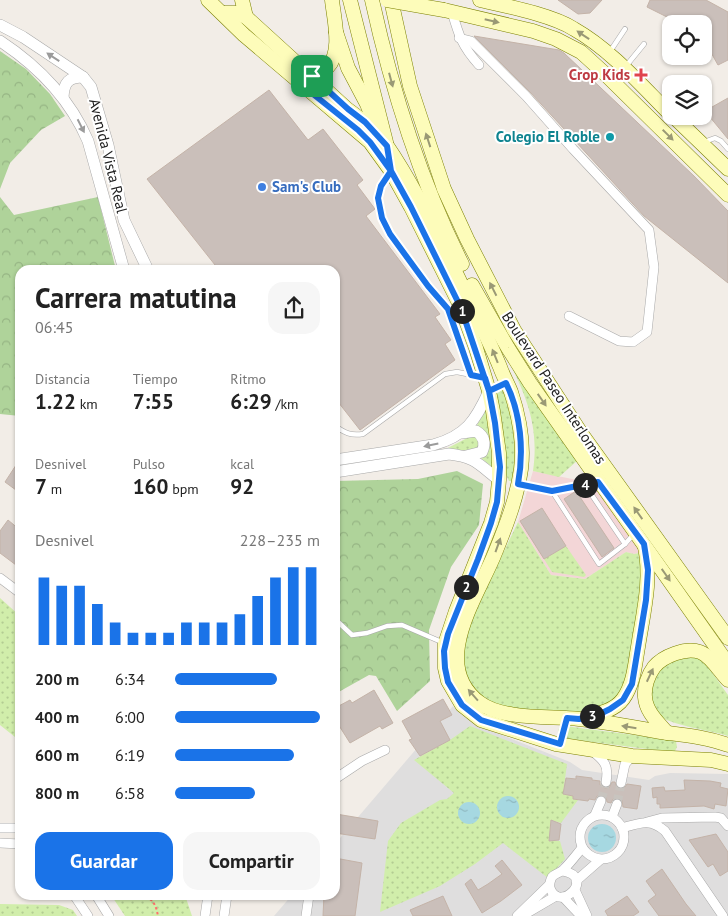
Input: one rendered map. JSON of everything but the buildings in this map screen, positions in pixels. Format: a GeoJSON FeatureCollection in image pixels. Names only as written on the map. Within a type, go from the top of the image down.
{"type":"FeatureCollection","features":[{"type":"Feature","properties":{"kind":"main road"},"geometry":{"type":"LineString","coordinates":[[208,0],[244,35],[370,142],[391,171],[411,207],[461,308],[487,384],[499,453],[497,502],[491,523],[450,626],[445,644],[445,668],[448,682],[462,705],[481,720],[556,744],[632,756],[711,760],[728,764]]}},
{"type":"Feature","properties":{"kind":"main road"},"geometry":{"type":"LineString","coordinates":[[242,0],[246,17]]}},
{"type":"Feature","properties":{"kind":"main road"},"geometry":{"type":"LineString","coordinates":[[298,82],[323,71],[332,62],[335,55],[336,32],[332,0]]}},
{"type":"Feature","properties":{"kind":"main road"},"geometry":{"type":"LineString","coordinates":[[350,0],[378,135]]}},
{"type":"Feature","properties":{"kind":"main road","name":"Boulevard Paseo Interlomas"},"geometry":{"type":"LineString","coordinates":[[372,0],[394,90],[413,148],[431,198],[479,299],[530,383],[728,664]]}},
{"type":"Feature","properties":{"kind":"main road"},"geometry":{"type":"LineString","coordinates":[[387,0],[448,11],[534,31],[556,38],[581,52],[728,194]]}},
{"type":"Feature","properties":{"kind":"main road","name":"Boulevard Paseo Interlomas"},"geometry":{"type":"LineString","coordinates":[[391,0],[410,86],[444,189],[467,239],[514,330],[581,433],[728,638]]}},
{"type":"Feature","properties":{"kind":"main road"},"geometry":{"type":"LineString","coordinates":[[480,0],[501,2],[573,28],[608,54],[662,106]]}},
{"type":"Feature","properties":{"kind":"main road"},"geometry":{"type":"LineString","coordinates":[[223,13],[237,13],[246,17],[378,135],[387,146],[421,202],[485,331],[516,408],[522,459],[518,484],[495,554],[460,634],[457,649],[460,676],[472,696],[487,708],[523,716],[579,719],[667,733],[699,736],[728,745]]}},
{"type":"Feature","properties":{"kind":"main road"},"geometry":{"type":"LineString","coordinates":[[336,32],[348,68],[371,99],[387,146],[391,171]]}},
{"type":"Feature","properties":{"kind":"main road"},"geometry":{"type":"LineString","coordinates":[[636,104],[646,91]]}},
{"type":"Feature","properties":{"kind":"main road"},"geometry":{"type":"LineString","coordinates":[[348,109],[371,99]]}},
{"type":"Feature","properties":{"kind":"main road"},"geometry":{"type":"LineString","coordinates":[[682,125],[728,169]]}},
{"type":"Feature","properties":{"kind":"main road"},"geometry":{"type":"LineString","coordinates":[[487,384],[506,383]]}},
{"type":"Feature","properties":{"kind":"main road"},"geometry":{"type":"LineString","coordinates":[[499,480],[518,484]]}},
{"type":"Feature","properties":{"kind":"main road"},"geometry":{"type":"LineString","coordinates":[[579,719],[610,709],[623,700],[632,684],[646,600],[648,570],[644,544]]}},
{"type":"Feature","properties":{"kind":"main road"},"geometry":{"type":"LineString","coordinates":[[667,733],[655,720],[645,699],[645,687],[654,666],[667,657],[676,654],[688,651],[699,652],[705,655],[728,680]]}},
{"type":"Feature","properties":{"kind":"main road"},"geometry":{"type":"LineString","coordinates":[[550,741],[546,727],[550,720],[555,718]]}},
{"type":"Feature","properties":{"kind":"main road"},"geometry":{"type":"LineString","coordinates":[[680,759],[684,735]]}},
{"type":"Feature","properties":{"kind":"street"},"geometry":{"type":"LineString","coordinates":[[448,11],[465,49],[479,65]]}},
{"type":"Feature","properties":{"kind":"street","name":"Avenida Vista Real"},"geometry":{"type":"LineString","coordinates":[[0,25],[23,37],[83,77],[91,87],[108,146],[124,220],[146,265]]}},
{"type":"Feature","properties":{"kind":"street"},"geometry":{"type":"LineString","coordinates":[[459,38],[471,41],[519,89],[572,149],[649,230],[654,267],[647,332],[633,342],[619,342],[570,316]]}},
{"type":"Feature","properties":{"kind":"street","name":"Avenida Vista Real"},"geometry":{"type":"LineString","coordinates":[[0,41],[30,62],[63,96],[81,123],[88,141],[123,265]]}},
{"type":"Feature","properties":{"kind":"street"},"geometry":{"type":"LineString","coordinates":[[63,96],[64,88],[68,82],[74,77],[83,77]]}},
{"type":"Feature","properties":{"kind":"street"},"geometry":{"type":"LineString","coordinates":[[458,435],[473,421],[487,384]]}},
{"type":"Feature","properties":{"kind":"street"},"geometry":{"type":"LineString","coordinates":[[340,459],[433,445],[476,430],[483,437],[482,452],[464,456]]}},
{"type":"Feature","properties":{"kind":"street"},"geometry":{"type":"LineString","coordinates":[[340,472],[449,454],[475,460],[499,480]]}},
{"type":"Feature","properties":{"kind":"street"},"geometry":{"type":"LineString","coordinates":[[0,578],[15,589]]}},
{"type":"Feature","properties":{"kind":"street"},"geometry":{"type":"LineString","coordinates":[[340,776],[362,761],[385,750]]}},
{"type":"Feature","properties":{"kind":"street"},"geometry":{"type":"LineString","coordinates":[[592,750],[603,760],[607,770],[606,782]]}},
{"type":"Feature","properties":{"kind":"street"},"geometry":{"type":"LineString","coordinates":[[621,782],[625,764],[632,756]]}},
{"type":"Feature","properties":{"kind":"street"},"geometry":{"type":"LineString","coordinates":[[595,816],[601,801]]}},
{"type":"Feature","properties":{"kind":"street"},"geometry":{"type":"LineString","coordinates":[[612,817],[617,804]]}},
{"type":"Feature","properties":{"kind":"street"},"geometry":{"type":"LineString","coordinates":[[603,814],[612,817],[622,828],[624,841],[618,852],[607,859],[600,860],[590,856],[582,848],[580,842],[580,831],[585,822],[603,814]]}},
{"type":"Feature","properties":{"kind":"street"},"geometry":{"type":"LineString","coordinates":[[622,828],[662,818],[715,816],[721,818],[728,826]]}},
{"type":"Feature","properties":{"kind":"street"},"geometry":{"type":"LineString","coordinates":[[646,822],[658,825],[665,831],[723,916]]}},
{"type":"Feature","properties":{"kind":"street"},"geometry":{"type":"LineString","coordinates":[[0,828],[15,828]]}},
{"type":"Feature","properties":{"kind":"street"},"geometry":{"type":"LineString","coordinates":[[0,843],[15,844]]}},
{"type":"Feature","properties":{"kind":"street"},"geometry":{"type":"LineString","coordinates":[[563,871],[582,848]]}},
{"type":"Feature","properties":{"kind":"street"},"geometry":{"type":"LineString","coordinates":[[522,916],[560,897],[570,895],[600,860]]}},
{"type":"Feature","properties":{"kind":"street"},"geometry":{"type":"LineString","coordinates":[[518,916],[549,885],[551,878],[556,873],[563,871],[569,872],[574,876],[587,916]]}},
{"type":"Feature","properties":{"kind":"street"},"geometry":{"type":"LineString","coordinates":[[549,885],[551,891],[581,916]]}},
{"type":"Feature","properties":{"kind":"street"},"geometry":{"type":"LineString","coordinates":[[77,900],[88,916]]}},
{"type":"Feature","properties":{"kind":"street"},"geometry":{"type":"LineString","coordinates":[[99,900],[109,916]]}},
{"type":"Feature","properties":{"kind":"street"},"geometry":{"type":"LineString","coordinates":[[205,916],[207,900]]}},
{"type":"Feature","properties":{"kind":"street"},"geometry":{"type":"LineString","coordinates":[[224,916],[226,900]]}},
{"type":"Feature","properties":{"kind":"street"},"geometry":{"type":"LineString","coordinates":[[306,916],[308,900]]}},
{"type":"Feature","properties":{"kind":"lane"},"geometry":{"type":"LineString","coordinates":[[608,54],[625,29]]}},
{"type":"Feature","properties":{"kind":"lane"},"geometry":{"type":"LineString","coordinates":[[624,69],[644,44]]}},
{"type":"Feature","properties":{"kind":"lane"},"geometry":{"type":"LineString","coordinates":[[701,144],[715,138],[721,141],[728,149]]}},
{"type":"Feature","properties":{"kind":"lane"},"geometry":{"type":"LineString","coordinates":[[391,171],[381,186],[378,198],[382,218],[390,234],[428,286],[448,309],[471,375]]}},
{"type":"Feature","properties":{"kind":"lane"},"geometry":{"type":"LineString","coordinates":[[340,430],[345,433],[355,435],[363,434],[439,377],[452,372],[471,375],[487,384]]}},
{"type":"Feature","properties":{"kind":"lane"},"geometry":{"type":"LineString","coordinates":[[518,484],[552,491],[598,482]]}},
{"type":"Feature","properties":{"kind":"lane"},"geometry":{"type":"LineString","coordinates":[[585,485],[625,544]]}},
{"type":"Feature","properties":{"kind":"lane"},"geometry":{"type":"LineString","coordinates":[[552,491],[599,564],[625,544],[635,532]]}},
{"type":"Feature","properties":{"kind":"lane"},"geometry":{"type":"LineString","coordinates":[[340,624],[352,636],[386,626],[402,624],[445,644]]}},
{"type":"Feature","properties":{"kind":"path"},"geometry":{"type":"LineString","coordinates":[[150,900],[157,908],[158,916]]}},
{"type":"Feature","properties":{"kind":"shaded area"},"geometry":{"type":"Polygon","coordinates":[[[590,467],[638,545],[639,553],[626,552],[585,579],[551,575],[518,522],[533,471],[577,480],[590,467]]]}},
{"type":"Feature","properties":{"kind":"shaded area"},"geometry":{"type":"Polygon","coordinates":[[[453,706],[462,715],[479,726],[570,762],[582,770],[649,780],[655,776],[670,773],[728,774],[728,916],[274,916],[288,900],[340,900],[340,838],[453,706]]]}},
{"type":"Feature","properties":{"kind":"green space"},"geometry":{"type":"Polygon","coordinates":[[[0,51],[26,69],[50,94],[65,116],[41,130],[10,163],[0,189],[0,51]]]}},
{"type":"Feature","properties":{"kind":"green space"},"geometry":{"type":"Polygon","coordinates":[[[0,197],[14,215],[98,197],[115,265],[15,265],[15,416],[0,414],[0,197]]]}},
{"type":"Feature","properties":{"kind":"green space"},"geometry":{"type":"Polygon","coordinates":[[[503,350],[578,460],[559,477],[533,471],[535,454],[532,422],[518,379],[503,350]]]}},
{"type":"Feature","properties":{"kind":"green space"},"geometry":{"type":"Polygon","coordinates":[[[501,390],[505,390],[519,427],[513,481],[509,481],[505,473],[496,395],[501,390]]]}},
{"type":"Feature","properties":{"kind":"green space"},"geometry":{"type":"Polygon","coordinates":[[[486,409],[493,468],[480,457],[484,454],[476,427],[486,409]]]}},
{"type":"Feature","properties":{"kind":"green space"},"geometry":{"type":"Polygon","coordinates":[[[471,436],[477,438],[480,444],[477,450],[444,450],[471,436]]]}},
{"type":"Feature","properties":{"kind":"green space"},"geometry":{"type":"Polygon","coordinates":[[[457,471],[483,484],[479,525],[451,567],[429,630],[430,681],[397,711],[376,676],[369,675],[340,691],[340,481],[418,479],[457,471]]]}},
{"type":"Feature","properties":{"kind":"green space"},"geometry":{"type":"Polygon","coordinates":[[[518,522],[551,575],[585,579],[626,552],[639,553],[643,578],[628,683],[621,697],[602,710],[589,713],[513,708],[486,699],[475,690],[468,678],[464,662],[464,652],[468,632],[518,522]]]}},
{"type":"Feature","properties":{"kind":"green space"},"geometry":{"type":"Polygon","coordinates":[[[566,546],[586,575],[584,577],[552,572],[544,559],[566,546]]]}},
{"type":"Feature","properties":{"kind":"green space"},"geometry":{"type":"Polygon","coordinates":[[[0,598],[15,612],[15,737],[0,725],[0,598]]]}},
{"type":"Feature","properties":{"kind":"green space"},"geometry":{"type":"Polygon","coordinates":[[[696,656],[706,664],[728,695],[728,736],[667,720],[655,711],[652,704],[652,688],[659,672],[664,666],[670,661],[679,658],[696,656]]]}},
{"type":"Feature","properties":{"kind":"green space"},"geometry":{"type":"Polygon","coordinates":[[[470,726],[567,764],[563,794],[573,796],[573,799],[578,800],[561,823],[551,820],[549,841],[560,841],[565,859],[548,878],[503,843],[475,864],[440,886],[380,912],[388,841],[401,823],[440,800],[447,799],[454,793],[414,760],[450,740],[470,726]]]}},
{"type":"Feature","properties":{"kind":"green space"},"geometry":{"type":"Polygon","coordinates":[[[565,726],[672,740],[676,741],[677,747],[675,751],[670,752],[562,738],[559,736],[558,730],[560,727],[565,726]]]}},
{"type":"Feature","properties":{"kind":"green space"},"geometry":{"type":"Polygon","coordinates":[[[114,900],[187,900],[192,916],[125,916],[114,900]]]}},
{"type":"Feature","properties":{"kind":"green space"},"geometry":{"type":"Polygon","coordinates":[[[0,904],[59,905],[73,910],[77,916],[0,916],[0,904]]]}},
{"type":"Feature","properties":{"kind":"water"},"geometry":{"type":"Polygon","coordinates":[[[508,796],[516,799],[519,807],[516,815],[508,818],[500,815],[497,807],[500,799],[508,796]]]}},
{"type":"Feature","properties":{"kind":"water"},"geometry":{"type":"Polygon","coordinates":[[[469,802],[477,805],[480,813],[477,821],[469,824],[461,821],[458,813],[461,805],[469,802]]]}},
{"type":"Feature","properties":{"kind":"water"},"geometry":{"type":"Polygon","coordinates":[[[602,824],[612,828],[616,838],[612,848],[602,852],[592,848],[588,838],[592,828],[602,824]]]}},
{"type":"Feature","properties":{"kind":"tunnel"},"geometry":{"type":"LineString","coordinates":[[601,801],[606,782]]}},
{"type":"Feature","properties":{"kind":"tunnel"},"geometry":{"type":"LineString","coordinates":[[617,804],[621,783]]}},
{"type":"Feature","properties":{"kind":"place","name":"Crop Kids"},"geometry":{"type":"Point","coordinates":[641,75]}},
{"type":"Feature","properties":{"kind":"place","name":"Colegio El Roble"},"geometry":{"type":"Point","coordinates":[610,137]}},
{"type":"Feature","properties":{"kind":"place","name":"Sam's Club"},"geometry":{"type":"Point","coordinates":[262,187]}},
{"type":"Feature","properties":{"kind":"route"},"geometry":{"type":"LineString","coordinates":[[312,76],[298,82],[358,130],[370,142],[391,171],[381,186],[378,198],[382,218],[390,234],[428,286],[448,309],[471,375],[485,378],[489,391],[506,383],[516,408],[519,424],[522,459],[518,484],[552,491],[598,482],[644,544],[648,577],[632,684],[623,700],[610,709],[600,714],[579,719],[567,718],[560,744],[481,720],[462,705],[448,682],[445,668],[445,644],[456,611],[478,559],[497,502],[500,467],[499,453],[489,391],[476,348],[461,308],[391,171],[387,146],[365,122],[312,76]]}}]}
